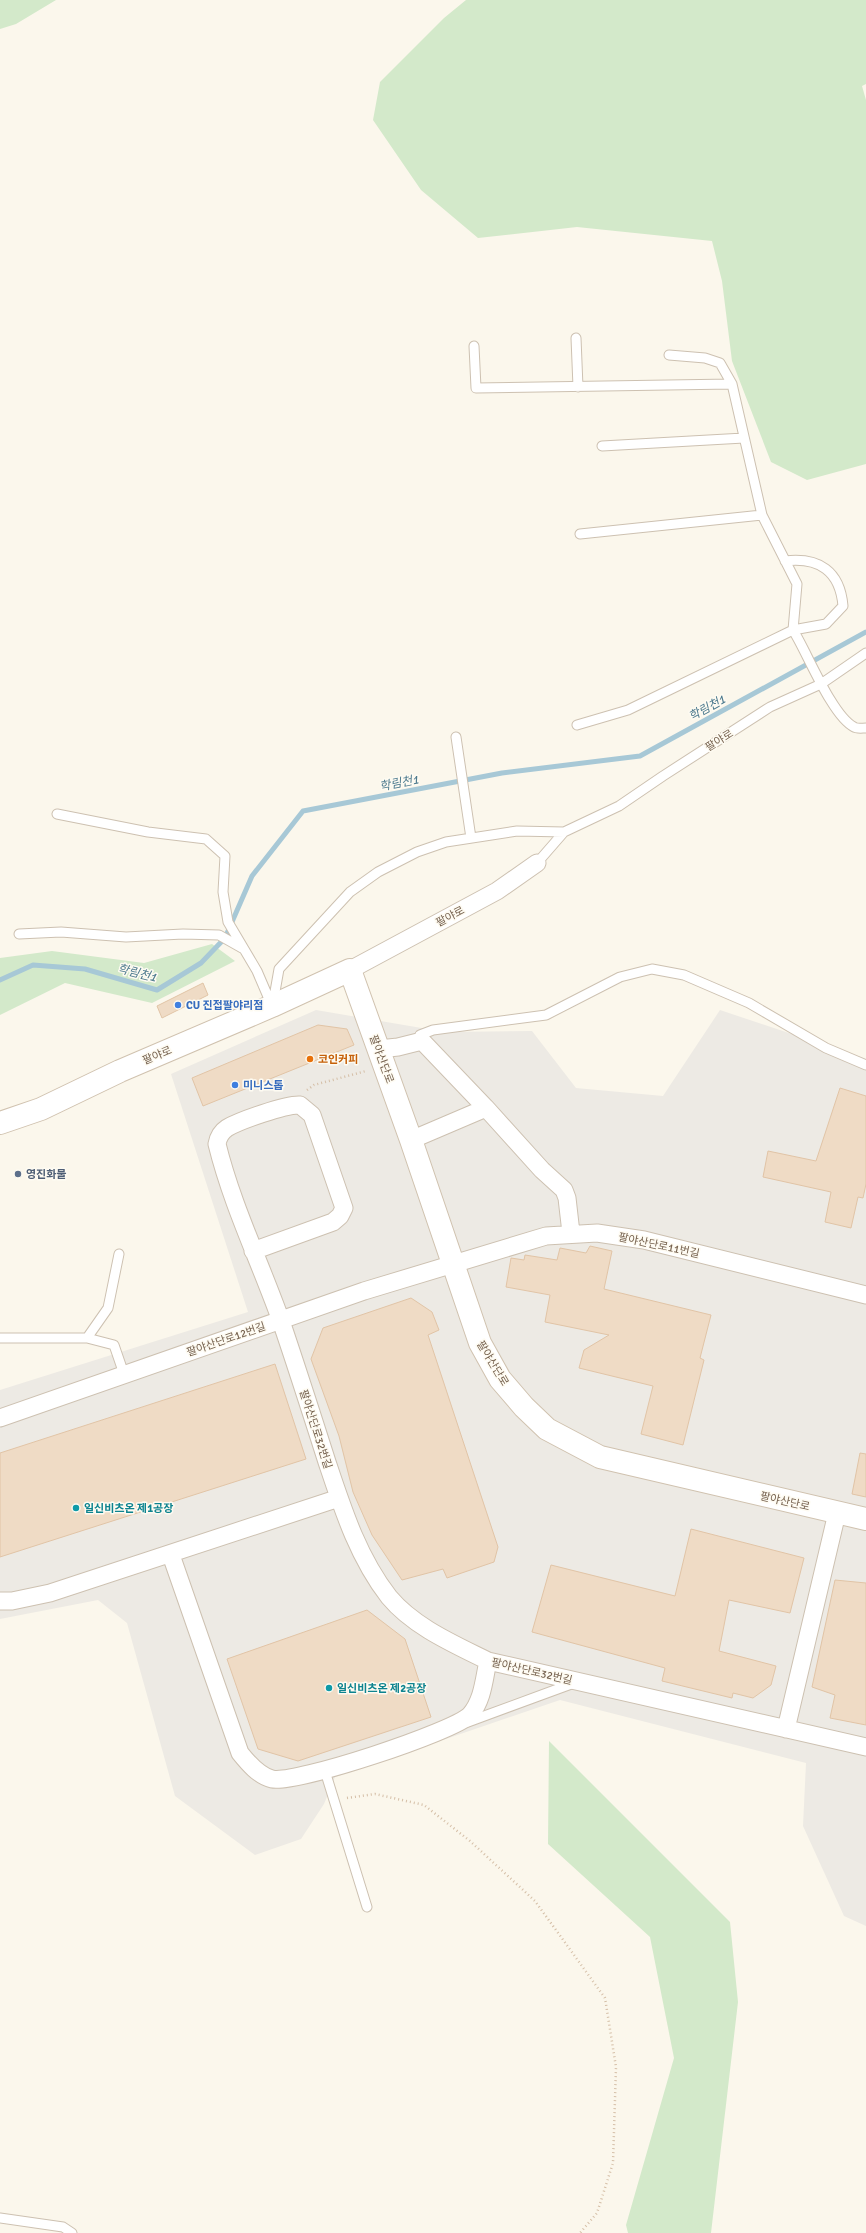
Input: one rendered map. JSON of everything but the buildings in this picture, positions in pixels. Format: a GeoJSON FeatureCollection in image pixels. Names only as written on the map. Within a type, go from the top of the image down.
{"type":"FeatureCollection","features":[{"type":"Feature","properties":{"kind":"street","name":"팔야로"},"geometry":{"type":"LineString","coordinates":[[0,1123],[41,1109],[120,1071],[272,1006],[350,970],[497,891],[537,863]]}},
{"type":"Feature","properties":{"kind":"street","name":"팔야산단로"},"geometry":{"type":"LineString","coordinates":[[350,970],[411,1140],[452,1265],[480,1343],[500,1379],[547,1429],[600,1457],[866,1519]]}},
{"type":"Feature","properties":{"kind":"street"},"geometry":{"type":"LineString","coordinates":[[382,1057],[398,1047],[422,1041],[486,1108],[542,1170],[564,1190],[567,1198],[571,1233]]}},
{"type":"Feature","properties":{"kind":"street","name":"팔야산단로32번길"},"geometry":{"type":"LineString","coordinates":[[254,1251],[333,1222],[340,1216],[344,1208],[312,1115],[300,1105],[282,1108],[227,1128],[218,1139],[219,1152],[254,1251],[281,1321],[339,1498],[354,1539],[375,1576],[390,1598],[417,1622],[436,1634],[488,1661],[866,1747]]}},
{"type":"Feature","properties":{"kind":"street"},"geometry":{"type":"LineString","coordinates":[[411,1140],[486,1108]]}},
{"type":"Feature","properties":{"kind":"street","name":"팔야산단로11번길"},"geometry":{"type":"LineString","coordinates":[[452,1265],[546,1236],[571,1233],[597,1233],[644,1240],[866,1295]]}},
{"type":"Feature","properties":{"kind":"street","name":"팔야산단로12번길"},"geometry":{"type":"LineString","coordinates":[[0,1418],[364,1292],[452,1265]]}},
{"type":"Feature","properties":{"kind":"street"},"geometry":{"type":"LineString","coordinates":[[0,1601],[12,1601],[50,1593],[171,1555],[339,1498]]}},
{"type":"Feature","properties":{"kind":"street"},"geometry":{"type":"LineString","coordinates":[[786,1729],[837,1513]]}},
{"type":"Feature","properties":{"kind":"street"},"geometry":{"type":"LineString","coordinates":[[171,1555],[240,1753],[254,1769],[272,1779],[294,1778],[325,1771],[449,1728],[469,1715],[477,1705],[482,1694],[488,1661]]}},
{"type":"Feature","properties":{"kind":"lane"},"geometry":{"type":"LineString","coordinates":[[576,338],[578,387]]}},
{"type":"Feature","properties":{"kind":"lane"},"geometry":{"type":"LineString","coordinates":[[474,346],[476,388],[732,384]]}},
{"type":"Feature","properties":{"kind":"lane"},"geometry":{"type":"LineString","coordinates":[[668,355],[705,358],[720,363],[732,384],[762,515],[797,584],[793,630],[802,644],[821,684],[845,720],[855,728],[866,728]]}},
{"type":"Feature","properties":{"kind":"lane"},"geometry":{"type":"LineString","coordinates":[[602,446],[744,438]]}},
{"type":"Feature","properties":{"kind":"lane"},"geometry":{"type":"LineString","coordinates":[[580,534],[762,515]]}},
{"type":"Feature","properties":{"kind":"lane"},"geometry":{"type":"LineString","coordinates":[[577,725],[628,710],[793,630],[826,624],[843,606],[842,592],[830,572],[803,559],[785,561]]}},
{"type":"Feature","properties":{"kind":"lane","name":"팔야로"},"geometry":{"type":"LineString","coordinates":[[537,863],[564,832],[619,806],[663,776],[770,708],[821,684],[866,653]]}},
{"type":"Feature","properties":{"kind":"lane"},"geometry":{"type":"LineString","coordinates":[[456,737],[471,838]]}},
{"type":"Feature","properties":{"kind":"lane"},"geometry":{"type":"LineString","coordinates":[[58,814],[148,832],[206,839],[225,856],[223,892],[228,922],[257,971],[272,1006]]}},
{"type":"Feature","properties":{"kind":"lane"},"geometry":{"type":"LineString","coordinates":[[272,1006],[279,969],[350,892],[378,872],[417,852],[446,842],[517,831],[564,832]]}},
{"type":"Feature","properties":{"kind":"lane"},"geometry":{"type":"LineString","coordinates":[[18,934],[61,932],[126,937],[183,934],[219,935],[244,949]]}},
{"type":"Feature","properties":{"kind":"lane"},"geometry":{"type":"LineString","coordinates":[[422,1041],[420,1035],[433,1030],[546,1015],[620,977],[652,969],[684,975],[742,1000],[826,1048],[866,1065]]}},
{"type":"Feature","properties":{"kind":"lane"},"geometry":{"type":"LineString","coordinates":[[87,1338],[108,1308],[119,1254]]}},
{"type":"Feature","properties":{"kind":"lane"},"geometry":{"type":"LineString","coordinates":[[0,1338],[87,1338],[114,1345],[124,1374]]}},
{"type":"Feature","properties":{"kind":"lane"},"geometry":{"type":"LineString","coordinates":[[449,1728],[577,1682]]}},
{"type":"Feature","properties":{"kind":"lane"},"geometry":{"type":"LineString","coordinates":[[325,1771],[367,1907]]}},
{"type":"Feature","properties":{"kind":"lane"},"geometry":{"type":"LineString","coordinates":[[0,2218],[63,2226],[72,2233]]}},
{"type":"Feature","properties":{"kind":"path"},"geometry":{"type":"LineString","coordinates":[[282,1108],[314,1085],[382,1057]]}},
{"type":"Feature","properties":{"kind":"path"},"geometry":{"type":"LineString","coordinates":[[334,1800],[375,1794],[424,1805],[470,1841],[535,1901],[605,1998],[616,2067],[612,2163],[597,2213],[580,2233]]}},
{"type":"Feature","properties":{"kind":"shaded area"},"geometry":{"type":"Polygon","coordinates":[[[316,1010],[445,1032],[532,1031],[576,1088],[663,1096],[720,1010],[866,1059],[866,1926],[844,1916],[803,1826],[806,1763],[560,1700],[335,1777],[324,1804],[301,1839],[255,1855],[175,1796],[127,1623],[98,1600],[0,1619],[0,1390],[248,1312],[171,1074],[316,1010]]]}},
{"type":"Feature","properties":{"kind":"green space"},"geometry":{"type":"Polygon","coordinates":[[[0,0],[56,0],[16,24],[0,29],[0,0]]]}},
{"type":"Feature","properties":{"kind":"green space"},"geometry":{"type":"Polygon","coordinates":[[[466,0],[866,0],[866,84],[862,86],[866,100],[866,464],[807,480],[771,462],[732,361],[722,281],[712,241],[577,227],[478,238],[421,190],[373,120],[380,82],[444,18],[466,0]]]}},
{"type":"Feature","properties":{"kind":"green space"},"geometry":{"type":"Polygon","coordinates":[[[212,944],[235,961],[152,1003],[65,983],[0,1015],[0,958],[52,951],[144,963],[212,944]]]}},
{"type":"Feature","properties":{"kind":"green space"},"geometry":{"type":"Polygon","coordinates":[[[549,1741],[730,1922],[738,2002],[711,2233],[628,2233],[626,2225],[674,2058],[650,1937],[548,1844],[549,1741]]]}},
{"type":"Feature","properties":{"kind":"waterway","name":"학림천1"},"geometry":{"type":"LineString","coordinates":[[0,980],[33,965],[85,969],[157,990],[201,963],[225,938],[252,876],[303,811],[502,773],[640,756],[866,632]]}},
{"type":"Feature","properties":{"kind":"place","name":"CU 진접팔야리점"},"geometry":{"type":"Point","coordinates":[178,1005]}},
{"type":"Feature","properties":{"kind":"place","name":"코인커피"},"geometry":{"type":"Point","coordinates":[310,1059]}},
{"type":"Feature","properties":{"kind":"place","name":"미니스톱"},"geometry":{"type":"Point","coordinates":[235,1085]}},
{"type":"Feature","properties":{"kind":"place","name":"영진화물"},"geometry":{"type":"Point","coordinates":[18,1174]}},
{"type":"Feature","properties":{"kind":"place","name":"일신비츠온 제1공장"},"geometry":{"type":"Point","coordinates":[76,1508]}},
{"type":"Feature","properties":{"kind":"place","name":"일신비츠온 제2공장"},"geometry":{"type":"Point","coordinates":[329,1688]}}]}
